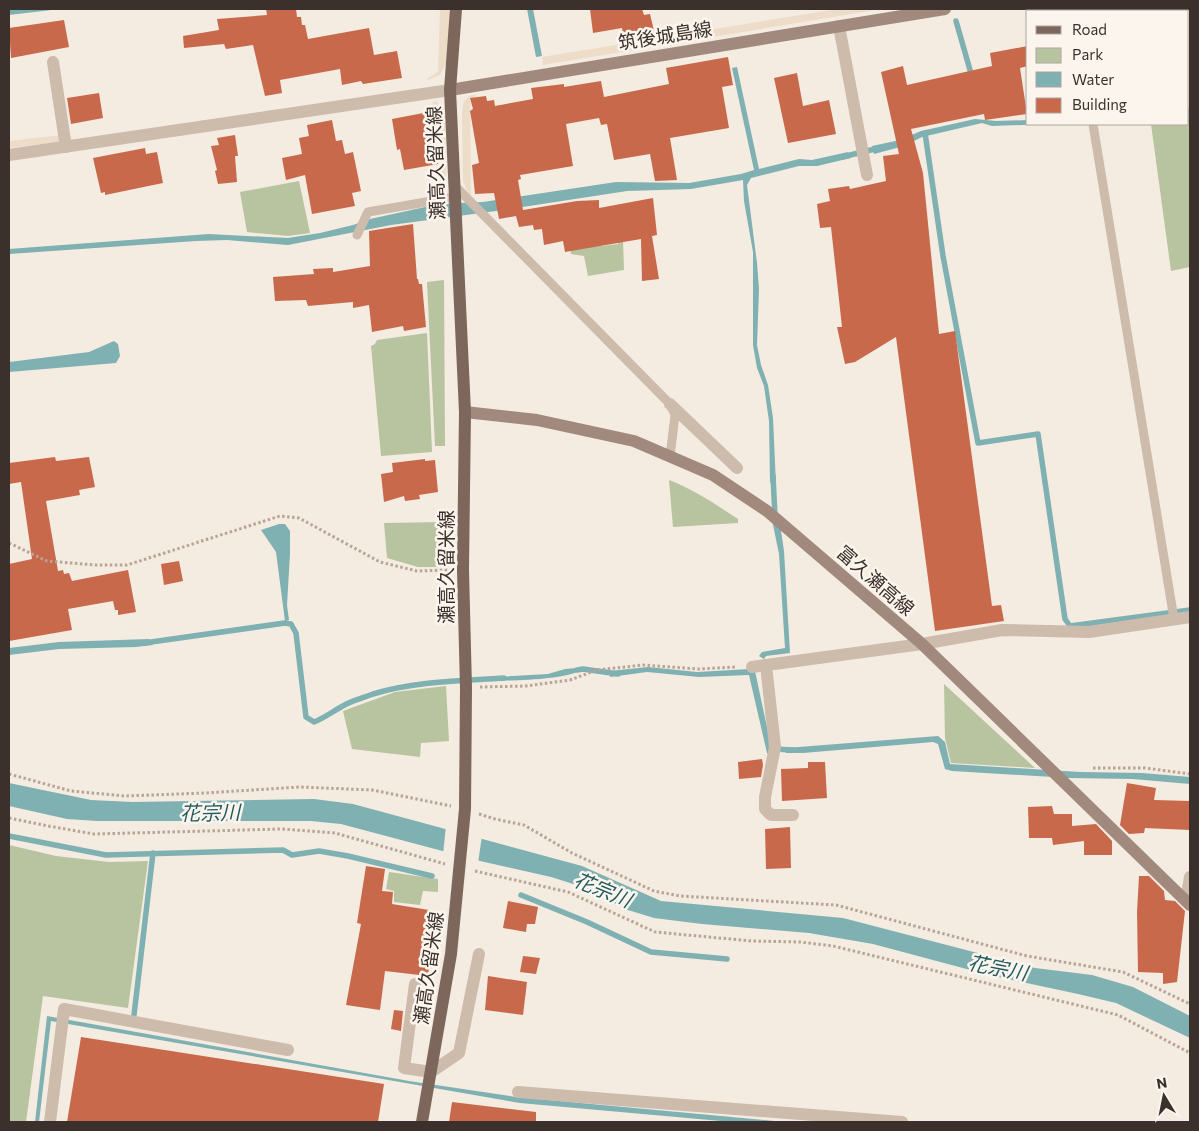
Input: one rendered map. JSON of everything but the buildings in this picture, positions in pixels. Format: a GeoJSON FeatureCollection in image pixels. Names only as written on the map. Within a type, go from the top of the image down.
{"type":"FeatureCollection","features":[{"type":"Feature","properties":{"kind":"main road","name":"瀬高久留米線"},"geometry":{"type":"LineString","coordinates":[[422,1122],[451,954],[465,809],[466,688],[463,570],[465,412],[450,90],[456,9]]}},
{"type":"Feature","properties":{"kind":"main road","name":"筑後城島線"},"geometry":{"type":"LineString","coordinates":[[450,90],[944,9]]}},
{"type":"Feature","properties":{"kind":"main road","name":"富久瀬高線"},"geometry":{"type":"LineString","coordinates":[[465,412],[537,420],[634,441],[713,475],[767,511],[922,644],[1188,903]]}},
{"type":"Feature","properties":{"kind":"street"},"geometry":{"type":"LineString","coordinates":[[839,26],[867,175]]}},
{"type":"Feature","properties":{"kind":"street"},"geometry":{"type":"LineString","coordinates":[[53,62],[66,147]]}},
{"type":"Feature","properties":{"kind":"street"},"geometry":{"type":"LineString","coordinates":[[9,155],[450,90]]}},
{"type":"Feature","properties":{"kind":"street"},"geometry":{"type":"LineString","coordinates":[[670,404],[737,468]]}},
{"type":"Feature","properties":{"kind":"street"},"geometry":{"type":"LineString","coordinates":[[752,667],[922,644],[1002,630],[1089,632],[1190,616]]}},
{"type":"Feature","properties":{"kind":"street"},"geometry":{"type":"LineString","coordinates":[[766,665],[775,747],[765,797],[765,810],[771,815],[793,816]]}},
{"type":"Feature","properties":{"kind":"street"},"geometry":{"type":"LineString","coordinates":[[1188,903],[1190,877]]}},
{"type":"Feature","properties":{"kind":"street"},"geometry":{"type":"LineString","coordinates":[[415,984],[404,1068],[431,1072],[459,1053],[479,954]]}},
{"type":"Feature","properties":{"kind":"street"},"geometry":{"type":"LineString","coordinates":[[50,1122],[64,1009],[288,1050]]}},
{"type":"Feature","properties":{"kind":"street"},"geometry":{"type":"LineString","coordinates":[[518,1092],[794,1118],[902,1122]]}},
{"type":"Feature","properties":{"kind":"lane"},"geometry":{"type":"LineString","coordinates":[[1093,125],[1174,619]]}},
{"type":"Feature","properties":{"kind":"lane"},"geometry":{"type":"LineString","coordinates":[[357,235],[368,212],[455,192],[670,404],[674,416],[670,456]]}},
{"type":"Feature","properties":{"kind":"path"},"geometry":{"type":"LineString","coordinates":[[9,543],[46,561],[95,565],[127,565],[280,516],[299,518],[380,562],[418,571],[463,570]]}},
{"type":"Feature","properties":{"kind":"path"},"geometry":{"type":"LineString","coordinates":[[466,688],[526,686],[570,680],[597,670],[643,665],[698,669],[752,667]]}},
{"type":"Feature","properties":{"kind":"path"},"geometry":{"type":"LineString","coordinates":[[1093,768],[1145,768],[1190,774]]}},
{"type":"Feature","properties":{"kind":"path"},"geometry":{"type":"LineString","coordinates":[[9,774],[71,791],[125,796],[300,787],[372,790],[465,809],[495,819],[524,825],[572,853],[654,891],[680,896],[836,905],[1027,956],[1123,972],[1190,1004]]}},
{"type":"Feature","properties":{"kind":"path"},"geometry":{"type":"LineString","coordinates":[[9,818],[94,834],[282,829],[335,832],[568,892],[655,932],[752,942],[800,942],[834,946],[1118,1015],[1190,1052]]}},
{"type":"Feature","properties":{"kind":"green space"},"geometry":{"type":"Polygon","coordinates":[[[1189,108],[1190,267],[1171,271],[1151,125],[1189,125],[1189,108]]]}},
{"type":"Feature","properties":{"kind":"green space"},"geometry":{"type":"Polygon","coordinates":[[[299,181],[310,233],[288,236],[247,232],[240,192],[299,181]]]}},
{"type":"Feature","properties":{"kind":"green space"},"geometry":{"type":"Polygon","coordinates":[[[623,240],[624,270],[588,276],[584,256],[571,254],[570,246],[599,244],[601,246],[618,244],[618,241],[623,240]]]}},
{"type":"Feature","properties":{"kind":"green space"},"geometry":{"type":"Polygon","coordinates":[[[444,280],[445,446],[435,446],[427,282],[444,280]]]}},
{"type":"Feature","properties":{"kind":"green space"},"geometry":{"type":"Polygon","coordinates":[[[427,333],[432,452],[381,456],[371,346],[377,340],[427,333]]]}},
{"type":"Feature","properties":{"kind":"green space"},"geometry":{"type":"Polygon","coordinates":[[[669,480],[688,488],[713,503],[738,519],[738,523],[673,527],[669,480]]]}},
{"type":"Feature","properties":{"kind":"green space"},"geometry":{"type":"Polygon","coordinates":[[[444,522],[444,567],[418,567],[387,558],[384,523],[444,522]]]}},
{"type":"Feature","properties":{"kind":"green space"},"geometry":{"type":"Polygon","coordinates":[[[944,684],[1035,768],[951,763],[945,738],[944,684]]]}},
{"type":"Feature","properties":{"kind":"green space"},"geometry":{"type":"Polygon","coordinates":[[[446,686],[449,741],[421,743],[420,757],[352,749],[343,711],[395,692],[446,686]]]}},
{"type":"Feature","properties":{"kind":"green space"},"geometry":{"type":"Polygon","coordinates":[[[9,845],[56,856],[109,862],[148,861],[128,1008],[43,996],[26,1122],[9,1122],[9,845]]]}},
{"type":"Feature","properties":{"kind":"green space"},"geometry":{"type":"Polygon","coordinates":[[[389,872],[438,879],[438,892],[423,891],[420,905],[394,902],[394,891],[386,889],[389,872]]]}},
{"type":"Feature","properties":{"kind":"shaded area"},"geometry":{"type":"Polygon","coordinates":[[[440,9],[450,9],[448,60],[440,75],[428,80],[438,72],[440,9]]]}},
{"type":"Feature","properties":{"kind":"shaded area"},"geometry":{"type":"Polygon","coordinates":[[[837,9],[881,9],[543,65],[542,57],[837,9]]]}},
{"type":"Feature","properties":{"kind":"shaded area"},"geometry":{"type":"Polygon","coordinates":[[[471,95],[477,95],[470,100],[471,195],[463,181],[462,111],[464,101],[471,95]]]}},
{"type":"Feature","properties":{"kind":"shaded area"},"geometry":{"type":"Polygon","coordinates":[[[435,101],[444,107],[445,113],[446,181],[442,185],[438,116],[432,104],[435,101]]]}},
{"type":"Feature","properties":{"kind":"shaded area"},"geometry":{"type":"Polygon","coordinates":[[[62,135],[62,139],[58,142],[9,148],[9,141],[62,135]]]}},
{"type":"Feature","properties":{"kind":"water"},"geometry":{"type":"Polygon","coordinates":[[[9,9],[60,9],[9,15],[9,9]]]}},
{"type":"Feature","properties":{"kind":"water"},"geometry":{"type":"Polygon","coordinates":[[[527,9],[533,9],[542,56],[536,57],[527,9]]]}},
{"type":"Feature","properties":{"kind":"water"},"geometry":{"type":"Polygon","coordinates":[[[737,67],[759,169],[799,159],[812,160],[848,152],[851,158],[817,166],[799,166],[751,178],[747,185],[759,289],[757,345],[768,385],[773,418],[776,485],[770,482],[769,421],[764,386],[757,368],[753,345],[753,252],[744,201],[743,180],[691,189],[627,191],[391,225],[288,245],[227,240],[196,241],[9,254],[9,249],[209,234],[288,238],[320,233],[370,219],[439,204],[483,202],[616,182],[689,183],[741,174],[754,170],[732,68],[737,67]]]}},
{"type":"Feature","properties":{"kind":"water"},"geometry":{"type":"Polygon","coordinates":[[[975,119],[996,121],[1026,120],[1026,125],[992,126],[982,123],[922,137],[904,146],[874,154],[872,146],[900,140],[921,131],[975,119]]]}},
{"type":"Feature","properties":{"kind":"water"},"geometry":{"type":"Polygon","coordinates":[[[114,341],[118,344],[120,356],[116,363],[9,372],[9,362],[89,352],[114,341]]]}},
{"type":"Feature","properties":{"kind":"water"},"geometry":{"type":"Polygon","coordinates":[[[779,517],[784,551],[790,653],[766,656],[764,659],[759,656],[762,652],[785,648],[779,554],[772,520],[779,517]]]}},
{"type":"Feature","properties":{"kind":"water"},"geometry":{"type":"Polygon","coordinates":[[[285,524],[290,531],[287,605],[289,620],[285,621],[276,552],[261,530],[285,524]]]}},
{"type":"Feature","properties":{"kind":"water"},"geometry":{"type":"Polygon","coordinates":[[[149,639],[153,645],[59,649],[9,655],[9,648],[59,642],[149,639]]]}},
{"type":"Feature","properties":{"kind":"water"},"geometry":{"type":"Polygon","coordinates":[[[588,667],[569,675],[557,677],[497,681],[496,677],[548,674],[565,669],[588,667]]]}},
{"type":"Feature","properties":{"kind":"water"},"geometry":{"type":"Polygon","coordinates":[[[648,667],[697,672],[750,669],[755,671],[771,746],[770,756],[767,753],[749,675],[699,677],[647,672],[610,677],[610,671],[648,667]]]}},
{"type":"Feature","properties":{"kind":"water"},"geometry":{"type":"Polygon","coordinates":[[[938,736],[945,742],[950,764],[1190,777],[1190,784],[1133,779],[1069,778],[952,771],[945,769],[938,744],[933,742],[786,753],[786,748],[938,736]]]}},
{"type":"Feature","properties":{"kind":"water","name":"花宗川"},"geometry":{"type":"Polygon","coordinates":[[[9,783],[91,800],[132,802],[314,799],[353,804],[582,866],[661,901],[843,918],[1035,968],[1092,975],[1133,987],[1190,1016],[1190,1038],[1116,1003],[989,975],[873,944],[809,933],[654,918],[628,910],[583,887],[551,877],[480,861],[341,824],[311,821],[97,821],[67,819],[9,806],[9,783]]]}},
{"type":"Feature","properties":{"kind":"water"},"geometry":{"type":"Polygon","coordinates":[[[47,1016],[409,1081],[516,1097],[785,1122],[732,1122],[520,1103],[51,1021],[39,1122],[35,1122],[47,1016]]]}},
{"type":"Feature","properties":{"kind":"pier"},"geometry":{"type":"Polygon","coordinates":[[[446,826],[482,836],[478,863],[443,854],[446,826]]]}},
{"type":"Feature","properties":{"kind":"waterway"},"geometry":{"type":"LineString","coordinates":[[956,21],[972,77]]}},
{"type":"Feature","properties":{"kind":"waterway"},"geometry":{"type":"LineString","coordinates":[[925,133],[943,256],[978,443],[1038,434],[1065,619],[1070,626],[1190,610]]}},
{"type":"Feature","properties":{"kind":"waterway"},"geometry":{"type":"LineString","coordinates":[[842,157],[879,148]]}},
{"type":"Feature","properties":{"kind":"waterway"},"geometry":{"type":"LineString","coordinates":[[773,476],[775,516]]}},
{"type":"Feature","properties":{"kind":"waterway"},"geometry":{"type":"LineString","coordinates":[[144,643],[285,623],[291,624],[296,633],[306,717],[314,722],[348,703],[405,686],[504,678]]}},
{"type":"Feature","properties":{"kind":"waterway"},"geometry":{"type":"LineString","coordinates":[[577,670],[583,669],[618,674]]}},
{"type":"Feature","properties":{"kind":"waterway"},"geometry":{"type":"LineString","coordinates":[[773,749],[794,750]]}},
{"type":"Feature","properties":{"kind":"waterway"},"geometry":{"type":"LineString","coordinates":[[9,836],[106,855],[283,850],[292,855],[319,851],[432,876]]}},
{"type":"Feature","properties":{"kind":"waterway"},"geometry":{"type":"LineString","coordinates":[[134,1015],[153,853]]}},
{"type":"Feature","properties":{"kind":"waterway"},"geometry":{"type":"LineString","coordinates":[[521,895],[587,922],[651,952],[727,959]]}}]}
